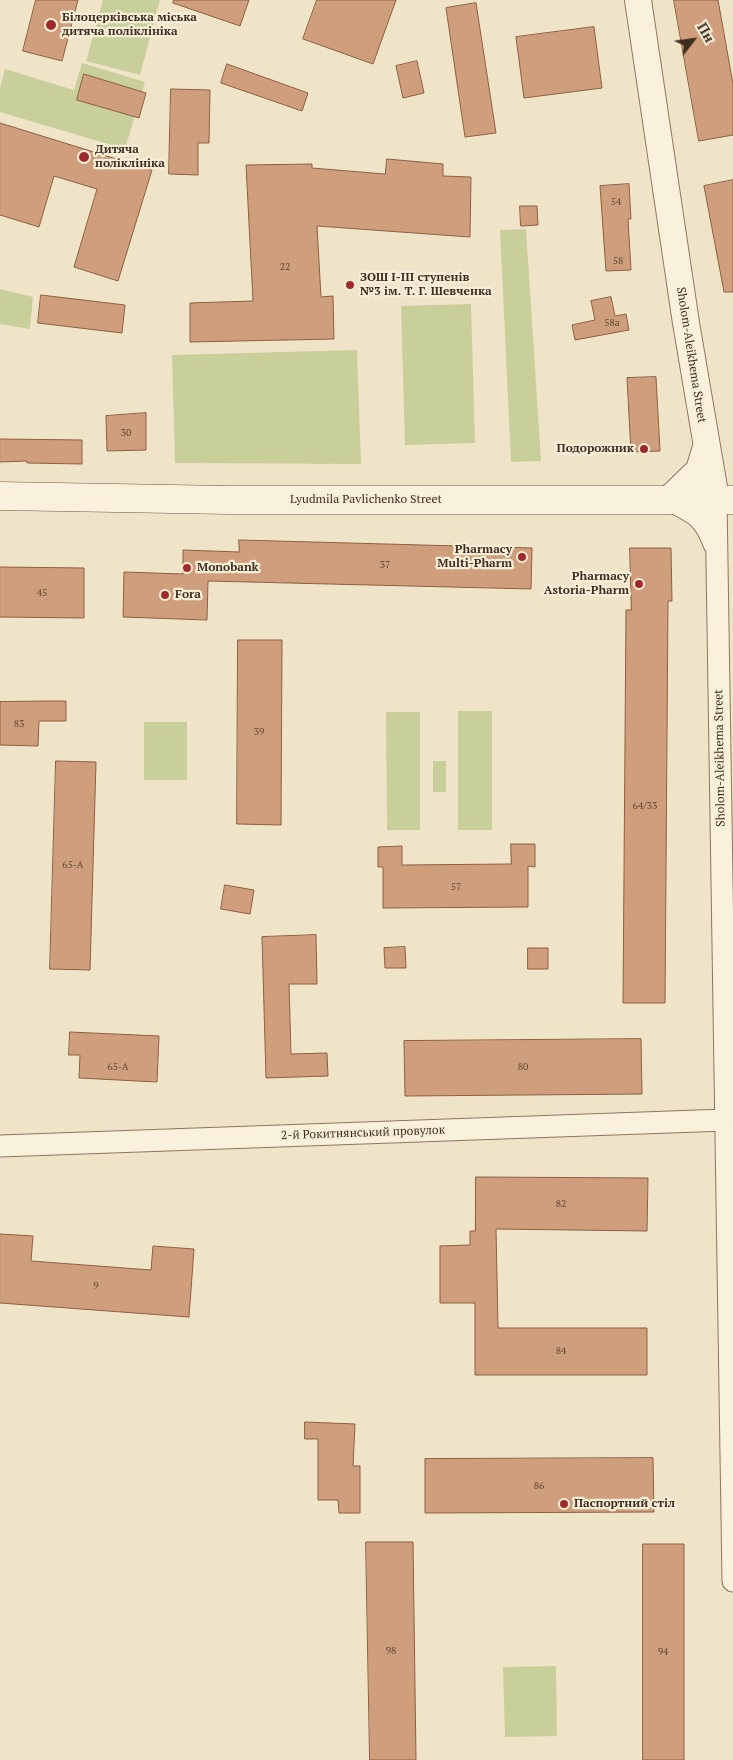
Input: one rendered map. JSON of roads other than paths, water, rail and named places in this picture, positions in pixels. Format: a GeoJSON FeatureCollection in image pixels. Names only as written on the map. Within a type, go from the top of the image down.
{"type":"FeatureCollection","features":[{"type":"Feature","properties":{"kind":"main road","name":"Lyudmila Pavlichenko Street"},"geometry":{"type":"LineString","coordinates":[[0,496],[229,500],[668,500],[727,494]]}},
{"type":"Feature","properties":{"kind":"street","name":"Sholom-Aleikhema Street"},"geometry":{"type":"LineString","coordinates":[[638,0],[706,447],[727,494],[717,551],[733,1582]]}},
{"type":"Feature","properties":{"kind":"street"},"geometry":{"type":"LineString","coordinates":[[706,447],[699,470],[668,500],[691,510],[707,525],[717,551]]}},
{"type":"Feature","properties":{"kind":"street"},"geometry":{"type":"LineString","coordinates":[[717,551],[733,527]]}},
{"type":"Feature","properties":{"kind":"street","name":"2-й Рокитнянський провулок"},"geometry":{"type":"LineString","coordinates":[[0,1146],[726,1120]]}},
{"type":"Feature","properties":{"kind":"place","name":"Білоцерківська міська дитяча поліклініка"},"geometry":{"type":"Point","coordinates":[51,25]}},
{"type":"Feature","properties":{"kind":"place","name":"Дитяча поліклініка"},"geometry":{"type":"Point","coordinates":[84,157]}},
{"type":"Feature","properties":{"kind":"place","name":"ЗОШ І-ІІІ ступенів №3 ім. Т. Г. Шевченка"},"geometry":{"type":"Point","coordinates":[350,285]}},
{"type":"Feature","properties":{"kind":"place","name":"Подорожник"},"geometry":{"type":"Point","coordinates":[644,449]}},
{"type":"Feature","properties":{"kind":"place","name":"Pharmacy Multi-Pharm"},"geometry":{"type":"Point","coordinates":[522,557]}},
{"type":"Feature","properties":{"kind":"place","name":"Monobank"},"geometry":{"type":"Point","coordinates":[187,568]}},
{"type":"Feature","properties":{"kind":"place","name":"Pharmacy Astoria-Pharm"},"geometry":{"type":"Point","coordinates":[639,584]}},
{"type":"Feature","properties":{"kind":"place","name":"Fora"},"geometry":{"type":"Point","coordinates":[165,595]}},
{"type":"Feature","properties":{"kind":"place","name":"Паспортний стіл"},"geometry":{"type":"Point","coordinates":[564,1504]}}]}
